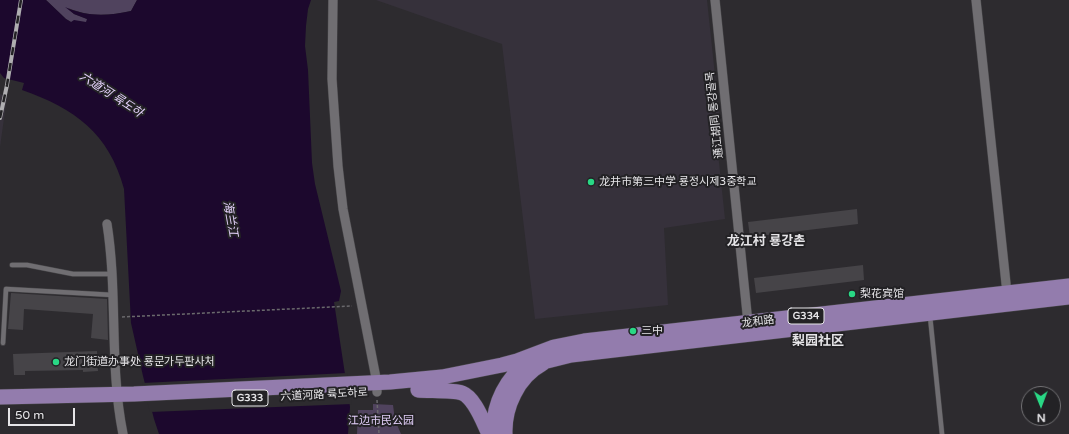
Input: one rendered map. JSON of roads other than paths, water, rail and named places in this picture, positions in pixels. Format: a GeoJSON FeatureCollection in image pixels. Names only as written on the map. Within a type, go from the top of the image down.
{"type":"FeatureCollection","features":[{"type":"Feature","properties":{"kind":"highway","name":"龙和路"},"geometry":{"type":"LineString","coordinates":[[546,355],[571,354],[929,308],[1007,293],[1069,286]]}},
{"type":"Feature","properties":{"kind":"highway","name":"龙和路"},"geometry":{"type":"LineString","coordinates":[[546,355],[559,346],[584,341],[748,323],[1069,297]]}},
{"type":"Feature","properties":{"kind":"highway","name":"六道河路 륙도하로"},"geometry":{"type":"LineString","coordinates":[[371,388],[442,377],[546,355]]}},
{"type":"Feature","properties":{"kind":"highway","name":"G334"},"geometry":{"type":"LineString","coordinates":[[492,429],[497,406],[504,389],[520,368],[546,355]]}},
{"type":"Feature","properties":{"kind":"highway","name":"G334"},"geometry":{"type":"LineString","coordinates":[[505,434],[506,414],[515,392],[546,355]]}},
{"type":"Feature","properties":{"kind":"highway","name":"六道河路 륙도하로"},"geometry":{"type":"LineString","coordinates":[[0,397],[134,398],[371,388],[418,390],[429,386],[460,382],[520,368]]}},
{"type":"Feature","properties":{"kind":"highway"},"geometry":{"type":"LineString","coordinates":[[442,377],[460,382],[474,392],[492,429]]}},
{"type":"Feature","properties":{"kind":"highway"},"geometry":{"type":"LineString","coordinates":[[418,390],[456,392],[466,395],[492,429],[501,434]]}},
{"type":"Feature","properties":{"kind":"highway","name":"六道河路 륙도하로"},"geometry":{"type":"LineString","coordinates":[[0,405],[117,398]]}},
{"type":"Feature","properties":{"kind":"street"},"geometry":{"type":"LineString","coordinates":[[333,0],[332,79],[338,166],[343,209],[362,305],[371,388]]}},
{"type":"Feature","properties":{"kind":"street","name":"通江胡同 통강골목"},"geometry":{"type":"LineString","coordinates":[[715,0],[748,323]]}},
{"type":"Feature","properties":{"kind":"street"},"geometry":{"type":"LineString","coordinates":[[976,0],[1007,293]]}},
{"type":"Feature","properties":{"kind":"street"},"geometry":{"type":"LineString","coordinates":[[107,224],[111,251],[117,398],[123,434]]}},
{"type":"Feature","properties":{"kind":"lane"},"geometry":{"type":"LineString","coordinates":[[12,265],[27,265],[73,274],[112,274]]}},
{"type":"Feature","properties":{"kind":"lane"},"geometry":{"type":"LineString","coordinates":[[3,343],[6,289],[113,296]]}},
{"type":"Feature","properties":{"kind":"lane"},"geometry":{"type":"LineString","coordinates":[[929,308],[942,434]]}},
{"type":"Feature","properties":{"kind":"water"},"geometry":{"type":"Polygon","coordinates":[[[0,0],[46,0],[71,22],[74,20],[86,22],[87,19],[74,14],[65,7],[81,13],[106,15],[131,11],[137,0],[311,0],[308,9],[305,46],[308,70],[312,163],[315,184],[341,291],[339,301],[334,302],[350,407],[348,434],[159,434],[143,376],[131,323],[124,189],[117,169],[109,152],[87,125],[58,105],[22,90],[24,83],[4,78],[0,73],[0,0]]]}},
{"type":"Feature","properties":{"kind":"railway"},"geometry":{"type":"LineString","coordinates":[[0,118],[21,0]]}},
{"type":"Feature","properties":{"kind":"place","name":"龙井市第三中学 룡정시제3중학교"},"geometry":{"type":"Point","coordinates":[591,182]}},
{"type":"Feature","properties":{"kind":"place","name":"梨花宾馆"},"geometry":{"type":"Point","coordinates":[852,294]}},
{"type":"Feature","properties":{"kind":"place","name":"三中"},"geometry":{"type":"Point","coordinates":[633,331]}},
{"type":"Feature","properties":{"kind":"place","name":"龙门街道办事处 룡문가두판사처"},"geometry":{"type":"Point","coordinates":[56,362]}},
{"type":"Feature","properties":{"kind":"district","name":"龙江村 룡강촌"},"geometry":{"type":"Point","coordinates":[766,242]}},
{"type":"Feature","properties":{"kind":"district","name":"梨园社区"},"geometry":{"type":"Point","coordinates":[818,342]}},
{"type":"Feature","properties":{"kind":"water label","name":"六道河 륙도하"},"geometry":{"type":"Point","coordinates":[111,95]}},
{"type":"Feature","properties":{"kind":"water label","name":"海兰江"},"geometry":{"type":"Point","coordinates":[230,219]}},
{"type":"Feature","properties":{"kind":"park label","name":"江边市民公园"},"geometry":{"type":"Point","coordinates":[381,421]}}]}
